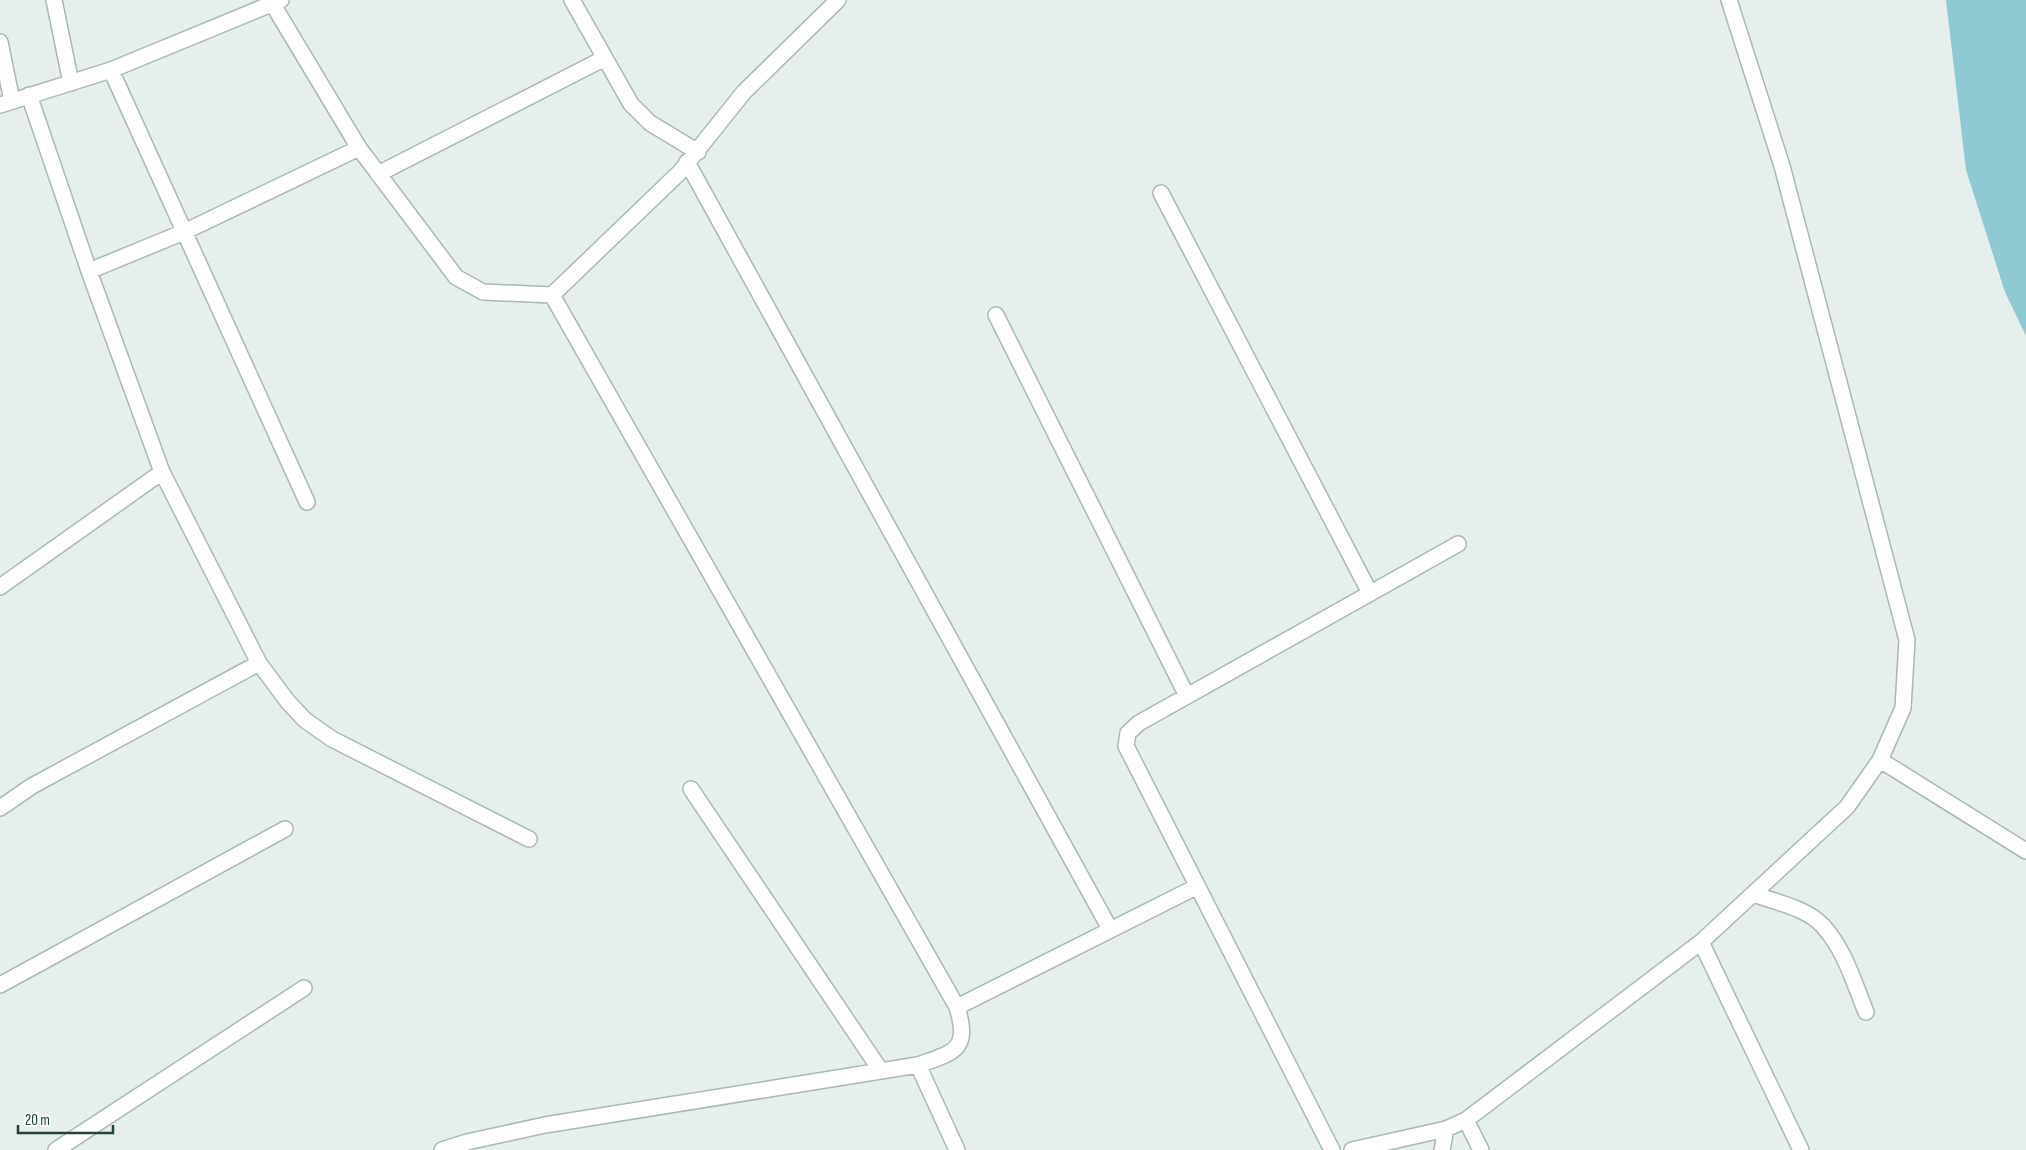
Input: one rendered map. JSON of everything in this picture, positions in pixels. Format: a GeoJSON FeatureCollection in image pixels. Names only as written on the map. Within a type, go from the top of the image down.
{"type":"FeatureCollection","features":[{"type":"Feature","properties":{"kind":"street"},"geometry":{"type":"LineString","coordinates":[[54,0],[71,83]]}},
{"type":"Feature","properties":{"kind":"street"},"geometry":{"type":"LineString","coordinates":[[572,0],[603,59],[639,113],[693,157],[1110,929]]}},
{"type":"Feature","properties":{"kind":"street"},"geometry":{"type":"LineString","coordinates":[[0,42],[6,103],[111,70],[276,2],[359,148],[456,277],[483,292],[552,295],[693,157],[744,92],[838,0]]}},
{"type":"Feature","properties":{"kind":"street"},"geometry":{"type":"LineString","coordinates":[[1352,1150],[1446,1129],[1466,1120],[1701,942],[1847,807],[1880,760],[1903,708],[1907,640],[1782,166],[1729,0]]}},
{"type":"Feature","properties":{"kind":"street"},"geometry":{"type":"LineString","coordinates":[[378,174],[603,59]]}},
{"type":"Feature","properties":{"kind":"street"},"geometry":{"type":"LineString","coordinates":[[111,70],[307,502]]}},
{"type":"Feature","properties":{"kind":"street"},"geometry":{"type":"LineString","coordinates":[[29,95],[89,271],[162,472],[259,664],[288,702],[305,720],[332,739],[530,839]]}},
{"type":"Feature","properties":{"kind":"street"},"geometry":{"type":"LineString","coordinates":[[89,271],[184,232],[359,148]]}},
{"type":"Feature","properties":{"kind":"street"},"geometry":{"type":"LineString","coordinates":[[1161,193],[1370,593]]}},
{"type":"Feature","properties":{"kind":"street"},"geometry":{"type":"LineString","coordinates":[[442,1150],[467,1142],[545,1125],[918,1065],[949,1054],[958,1045],[963,1031],[957,1007],[552,295]]}},
{"type":"Feature","properties":{"kind":"street"},"geometry":{"type":"LineString","coordinates":[[996,315],[1187,696]]}},
{"type":"Feature","properties":{"kind":"street"},"geometry":{"type":"LineString","coordinates":[[0,587],[162,472]]}},
{"type":"Feature","properties":{"kind":"street"},"geometry":{"type":"LineString","coordinates":[[1332,1150],[1196,887],[1126,746],[1128,733],[1139,723],[1458,544]]}},
{"type":"Feature","properties":{"kind":"street"},"geometry":{"type":"LineString","coordinates":[[0,808],[32,786],[259,664]]}},
{"type":"Feature","properties":{"kind":"street"},"geometry":{"type":"LineString","coordinates":[[1880,760],[2026,851]]}},
{"type":"Feature","properties":{"kind":"street"},"geometry":{"type":"LineString","coordinates":[[691,789],[881,1071]]}},
{"type":"Feature","properties":{"kind":"street"},"geometry":{"type":"LineString","coordinates":[[0,985],[285,830]]}},
{"type":"Feature","properties":{"kind":"street"},"geometry":{"type":"LineString","coordinates":[[957,1007],[1196,887]]}},
{"type":"Feature","properties":{"kind":"street"},"geometry":{"type":"LineString","coordinates":[[1753,894],[1802,912],[1822,925],[1843,955],[1866,1012]]}},
{"type":"Feature","properties":{"kind":"street"},"geometry":{"type":"LineString","coordinates":[[1701,942],[1801,1150]]}},
{"type":"Feature","properties":{"kind":"street"},"geometry":{"type":"LineString","coordinates":[[56,1150],[304,988]]}},
{"type":"Feature","properties":{"kind":"street"},"geometry":{"type":"LineString","coordinates":[[918,1065],[956,1150]]}},
{"type":"Feature","properties":{"kind":"street"},"geometry":{"type":"LineString","coordinates":[[1466,1120],[1481,1150]]}},
{"type":"Feature","properties":{"kind":"street"},"geometry":{"type":"LineString","coordinates":[[1442,1150],[1446,1129]]}},
{"type":"Feature","properties":{"kind":"water"},"geometry":{"type":"Polygon","coordinates":[[[1946,0],[2026,0],[2026,336],[2005,292],[1966,170],[1946,0]]]}}]}
